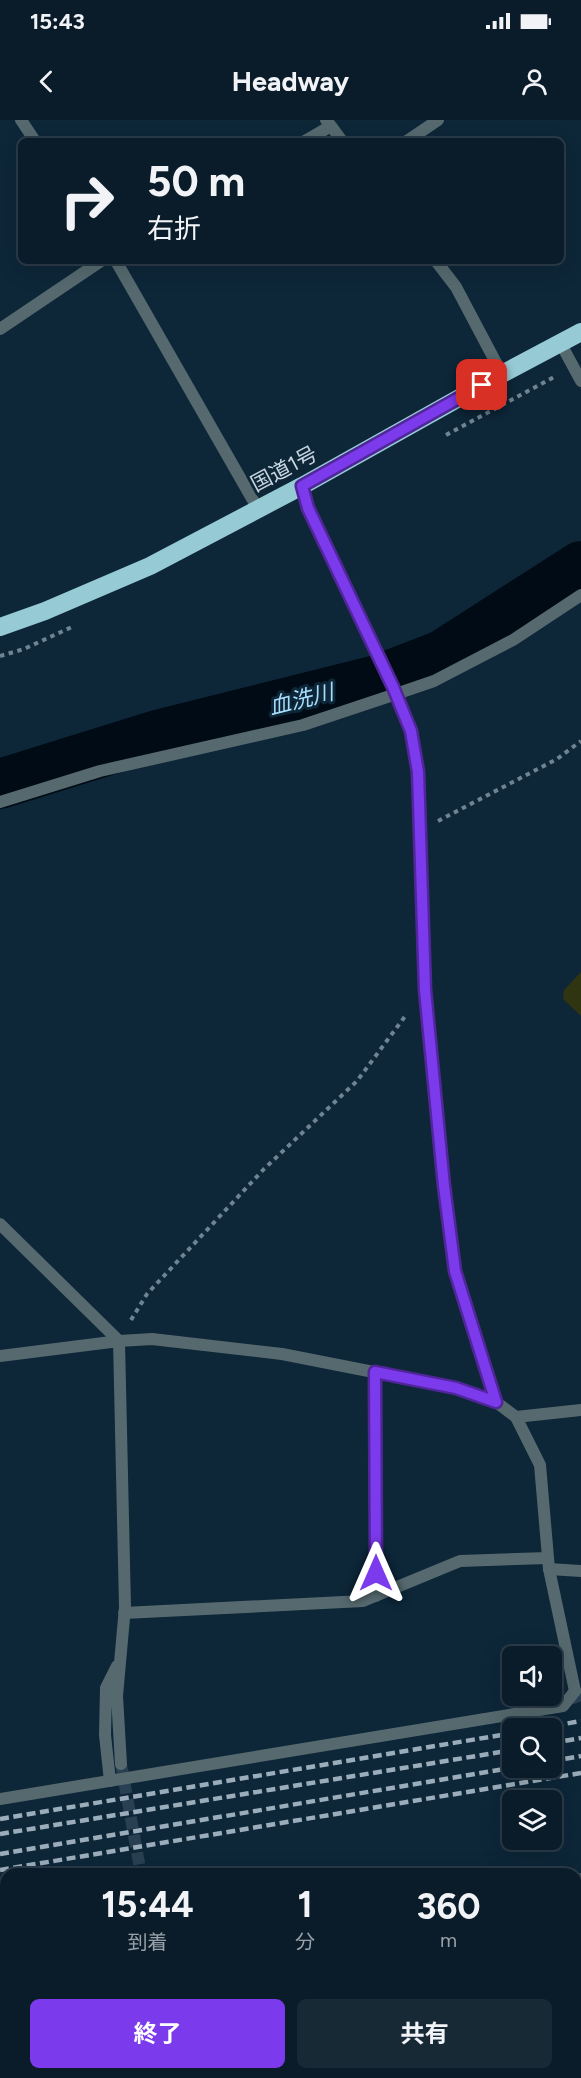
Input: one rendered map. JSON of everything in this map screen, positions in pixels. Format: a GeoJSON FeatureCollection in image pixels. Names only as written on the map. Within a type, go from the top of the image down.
{"type":"FeatureCollection","features":[{"type":"Feature","properties":{"kind":"highway","name":"国道1号"},"geometry":{"type":"LineString","coordinates":[[0,627],[45,611],[150,566],[302,486],[581,332]]}},
{"type":"Feature","properties":{"kind":"street"},"geometry":{"type":"LineString","coordinates":[[21,120],[33,138]]}},
{"type":"Feature","properties":{"kind":"street"},"geometry":{"type":"LineString","coordinates":[[411,138],[438,120]]}},
{"type":"Feature","properties":{"kind":"street"},"geometry":{"type":"LineString","coordinates":[[309,138],[329,123],[340,138]]}},
{"type":"Feature","properties":{"kind":"street"},"geometry":{"type":"LineString","coordinates":[[0,329],[97,264]]}},
{"type":"Feature","properties":{"kind":"street"},"geometry":{"type":"LineString","coordinates":[[118,264],[258,509]]}},
{"type":"Feature","properties":{"kind":"street"},"geometry":{"type":"LineString","coordinates":[[438,264],[456,287],[502,374]]}},
{"type":"Feature","properties":{"kind":"street"},"geometry":{"type":"LineString","coordinates":[[561,344],[581,381]]}},
{"type":"Feature","properties":{"kind":"street"},"geometry":{"type":"LineString","coordinates":[[302,486],[308,508],[395,691],[411,731],[418,772],[425,990],[444,1186],[455,1271],[496,1402]]}},
{"type":"Feature","properties":{"kind":"street"},"geometry":{"type":"LineString","coordinates":[[0,802],[100,771],[303,725],[395,691],[434,681],[513,640],[581,595]]}},
{"type":"Feature","properties":{"kind":"street"},"geometry":{"type":"LineString","coordinates":[[0,1224],[119,1341],[124,1613],[117,1696],[121,1764]]}},
{"type":"Feature","properties":{"kind":"street"},"geometry":{"type":"LineString","coordinates":[[0,1356],[152,1339],[270,1353],[375,1372],[456,1388],[496,1402],[516,1417],[540,1465],[549,1564],[574,1691],[563,1706],[0,1799]]}},
{"type":"Feature","properties":{"kind":"street"},"geometry":{"type":"LineString","coordinates":[[375,1372],[376,1596]]}},
{"type":"Feature","properties":{"kind":"street"},"geometry":{"type":"LineString","coordinates":[[516,1417],[581,1410]]}},
{"type":"Feature","properties":{"kind":"street"},"geometry":{"type":"LineString","coordinates":[[124,1613],[363,1601],[460,1561],[549,1564],[581,1571]]}},
{"type":"Feature","properties":{"kind":"street"},"geometry":{"type":"LineString","coordinates":[[110,1781],[105,1734],[106,1688],[120,1660]]}},
{"type":"Feature","properties":{"kind":"path"},"geometry":{"type":"LineString","coordinates":[[419,830],[557,759],[581,741]]}},
{"type":"Feature","properties":{"kind":"path"},"geometry":{"type":"LineString","coordinates":[[119,1341],[147,1294],[264,1169],[357,1081],[425,990]]}},
{"type":"Feature","properties":{"kind":"green space"},"geometry":{"type":"Polygon","coordinates":[[[581,972],[581,1016],[563,999],[564,990],[581,972]]]}},
{"type":"Feature","properties":{"kind":"waterway","name":"血洗川"},"geometry":{"type":"LineString","coordinates":[[0,784],[157,735],[377,680],[442,655],[581,566]]}},
{"type":"Feature","properties":{"kind":"tunnel"},"geometry":{"type":"LineString","coordinates":[[575,1691],[581,1708]]}},
{"type":"Feature","properties":{"kind":"tunnel"},"geometry":{"type":"LineString","coordinates":[[121,1764],[140,1868]]}},
{"type":"Feature","properties":{"kind":"railway"},"geometry":{"type":"LineString","coordinates":[[562,1724],[581,1721]]}},
{"type":"Feature","properties":{"kind":"railway"},"geometry":{"type":"LineString","coordinates":[[0,1819],[502,1735]]}},
{"type":"Feature","properties":{"kind":"railway"},"geometry":{"type":"LineString","coordinates":[[562,1741],[581,1738]]}},
{"type":"Feature","properties":{"kind":"railway"},"geometry":{"type":"LineString","coordinates":[[0,1834],[502,1752]]}},
{"type":"Feature","properties":{"kind":"railway"},"geometry":{"type":"LineString","coordinates":[[562,1759],[581,1756]]}},
{"type":"Feature","properties":{"kind":"railway"},"geometry":{"type":"LineString","coordinates":[[0,1854],[502,1769]]}},
{"type":"Feature","properties":{"kind":"railway"},"geometry":{"type":"LineString","coordinates":[[12,1868],[581,1773]]}},
{"type":"Feature","properties":{"kind":"route"},"geometry":{"type":"LineString","coordinates":[[376,1573],[375,1372],[456,1388],[496,1402],[455,1271],[444,1186],[425,990],[418,772],[411,731],[393,687],[308,508],[302,486],[482,385]]}}]}
